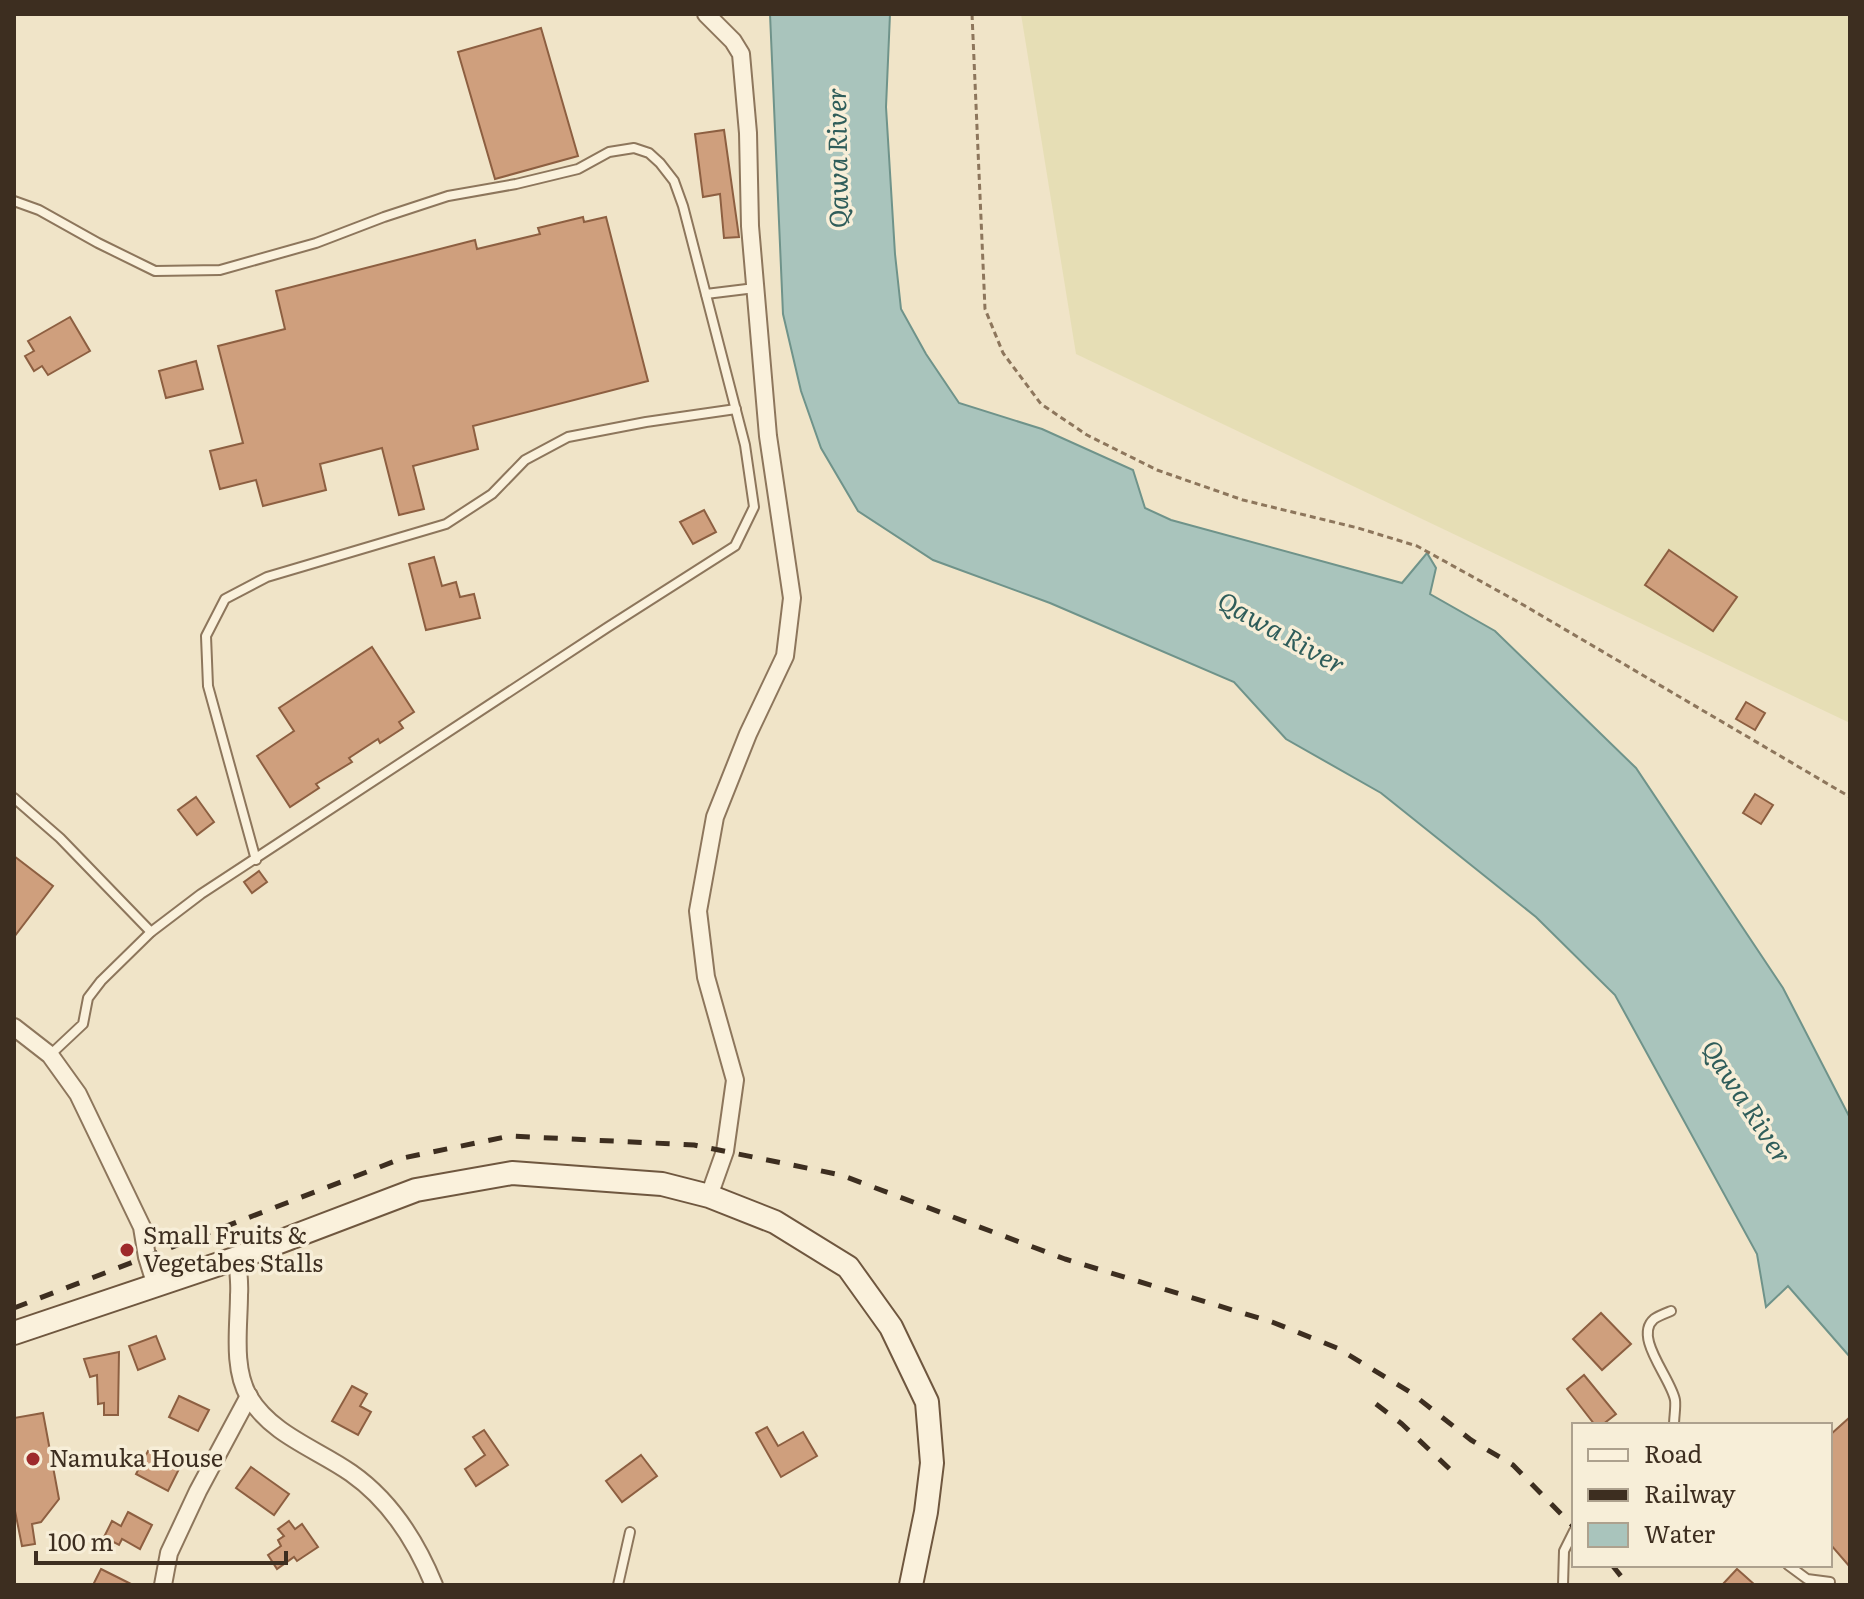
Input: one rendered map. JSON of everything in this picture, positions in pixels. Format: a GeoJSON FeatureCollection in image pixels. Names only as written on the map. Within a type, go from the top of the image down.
{"type":"FeatureCollection","features":[{"type":"Feature","properties":{"kind":"main road"},"geometry":{"type":"LineString","coordinates":[[14,1333],[237,1258],[416,1190],[512,1173],[662,1184],[709,1196],[775,1222],[848,1267],[891,1327],[927,1402],[932,1463],[911,1585]]}},
{"type":"Feature","properties":{"kind":"street"},"geometry":{"type":"LineString","coordinates":[[706,14],[733,41],[741,54],[748,133],[750,226],[768,436],[792,598],[785,656],[748,734],[715,817],[698,911],[706,977],[735,1080],[725,1151],[709,1196]]}},
{"type":"Feature","properties":{"kind":"street"},"geometry":{"type":"LineString","coordinates":[[14,1027],[50,1055],[78,1094],[142,1227],[156,1286]]}},
{"type":"Feature","properties":{"kind":"street"},"geometry":{"type":"LineString","coordinates":[[237,1258],[240,1291],[237,1347],[249,1396],[270,1422],[351,1473],[380,1496],[422,1556],[434,1585]]}},
{"type":"Feature","properties":{"kind":"street"},"geometry":{"type":"LineString","coordinates":[[163,1585],[169,1553],[249,1396]]}},
{"type":"Feature","properties":{"kind":"lane"},"geometry":{"type":"LineString","coordinates":[[14,201],[39,210],[155,271],[220,270],[316,243],[448,196],[578,169],[609,152],[634,148],[649,153],[674,181],[683,206],[745,445],[754,507],[735,546],[201,894],[151,932],[101,981],[88,998],[83,1024],[50,1055]]}},
{"type":"Feature","properties":{"kind":"lane"},"geometry":{"type":"LineString","coordinates":[[706,294],[755,288]]}},
{"type":"Feature","properties":{"kind":"lane"},"geometry":{"type":"LineString","coordinates":[[256,860],[208,686],[206,636],[225,599],[267,577],[446,524],[492,494],[525,460],[568,437],[736,409]]}},
{"type":"Feature","properties":{"kind":"lane"},"geometry":{"type":"LineString","coordinates":[[14,798],[60,838],[151,932]]}},
{"type":"Feature","properties":{"kind":"lane"},"geometry":{"type":"LineString","coordinates":[[1671,1311],[1653,1320],[1647,1328],[1648,1343],[1667,1377],[1675,1400],[1674,1423]]}},
{"type":"Feature","properties":{"kind":"lane"},"geometry":{"type":"LineString","coordinates":[[618,1585],[630,1532]]}},
{"type":"Feature","properties":{"kind":"lane"},"geometry":{"type":"LineString","coordinates":[[1563,1585],[1564,1551],[1572,1535]]}},
{"type":"Feature","properties":{"kind":"lane"},"geometry":{"type":"LineString","coordinates":[[1791,1567],[1807,1579],[1830,1582]]}},
{"type":"Feature","properties":{"kind":"path"},"geometry":{"type":"LineString","coordinates":[[972,14],[985,309],[1003,353],[1041,404],[1087,435],[1157,470],[1243,500],[1417,546],[1850,797]]}},
{"type":"Feature","properties":{"kind":"shaded area"},"geometry":{"type":"Polygon","coordinates":[[[1021,14],[1850,14],[1850,723],[1076,354],[1021,14]]]}},
{"type":"Feature","properties":{"kind":"water","name":"Qawa River"},"geometry":{"type":"Polygon","coordinates":[[[770,14],[890,14],[886,107],[901,309],[959,403],[1042,429],[1133,470],[1145,508],[1171,520],[1402,583],[1427,553],[1436,568],[1430,594],[1495,631],[1636,768],[1783,988],[1850,1118],[1850,1357],[1788,1286],[1766,1307],[1757,1254],[1615,995],[1536,917],[1381,793],[1286,739],[1234,682],[1050,603],[933,560],[858,511],[821,448],[801,391],[783,314],[770,14]]]}},
{"type":"Feature","properties":{"kind":"building"},"geometry":{"type":"Polygon","coordinates":[[[541,28],[578,156],[495,179],[458,52],[541,28]]]}},
{"type":"Feature","properties":{"kind":"building"},"geometry":{"type":"Polygon","coordinates":[[[724,130],[739,237],[724,238],[720,194],[703,197],[695,134],[724,130]]]}},
{"type":"Feature","properties":{"kind":"building"},"geometry":{"type":"Polygon","coordinates":[[[583,217],[584,222],[606,217],[648,381],[473,426],[478,449],[413,466],[424,509],[399,515],[382,448],[320,464],[326,490],[263,506],[256,480],[220,489],[210,451],[243,443],[218,346],[285,329],[276,291],[475,240],[477,249],[540,234],[538,228],[583,217]]]}},
{"type":"Feature","properties":{"kind":"building"},"geometry":{"type":"Polygon","coordinates":[[[70,317],[90,351],[48,375],[42,366],[34,371],[25,356],[34,351],[28,341],[70,317]]]}},
{"type":"Feature","properties":{"kind":"building"},"geometry":{"type":"Polygon","coordinates":[[[196,361],[203,389],[166,398],[159,371],[196,361]]]}},
{"type":"Feature","properties":{"kind":"building"},"geometry":{"type":"Polygon","coordinates":[[[704,510],[716,532],[693,544],[680,522],[704,510]]]}},
{"type":"Feature","properties":{"kind":"building"},"geometry":{"type":"Polygon","coordinates":[[[1669,550],[1737,597],[1713,631],[1645,585],[1669,550]]]}},
{"type":"Feature","properties":{"kind":"building"},"geometry":{"type":"Polygon","coordinates":[[[434,557],[442,586],[456,582],[460,597],[474,594],[480,618],[426,630],[409,564],[434,557]]]}},
{"type":"Feature","properties":{"kind":"building"},"geometry":{"type":"Polygon","coordinates":[[[372,647],[414,712],[399,722],[403,728],[380,743],[378,739],[349,758],[352,762],[316,784],[319,788],[290,807],[257,756],[294,731],[279,708],[372,647]]]}},
{"type":"Feature","properties":{"kind":"building"},"geometry":{"type":"Polygon","coordinates":[[[1746,702],[1765,713],[1755,730],[1736,719],[1746,702]]]}},
{"type":"Feature","properties":{"kind":"building"},"geometry":{"type":"Polygon","coordinates":[[[1755,794],[1773,805],[1761,824],[1743,813],[1755,794]]]}},
{"type":"Feature","properties":{"kind":"building"},"geometry":{"type":"Polygon","coordinates":[[[196,797],[214,822],[197,835],[178,810],[196,797]]]}},
{"type":"Feature","properties":{"kind":"building"},"geometry":{"type":"Polygon","coordinates":[[[14,856],[53,886],[14,937],[14,856]]]}},
{"type":"Feature","properties":{"kind":"building"},"geometry":{"type":"Polygon","coordinates":[[[259,871],[267,882],[252,893],[244,882],[259,871]]]}},
{"type":"Feature","properties":{"kind":"building"},"geometry":{"type":"Polygon","coordinates":[[[1601,1313],[1631,1344],[1602,1370],[1573,1339],[1601,1313]]]}},
{"type":"Feature","properties":{"kind":"building"},"geometry":{"type":"Polygon","coordinates":[[[156,1336],[165,1359],[138,1370],[129,1346],[156,1336]]]}},
{"type":"Feature","properties":{"kind":"building"},"geometry":{"type":"Polygon","coordinates":[[[119,1352],[118,1415],[104,1415],[104,1403],[98,1404],[97,1375],[90,1377],[84,1359],[119,1352]]]}},
{"type":"Feature","properties":{"kind":"building"},"geometry":{"type":"Polygon","coordinates":[[[1584,1375],[1616,1414],[1605,1423],[1593,1423],[1567,1389],[1584,1375]]]}},
{"type":"Feature","properties":{"kind":"building"},"geometry":{"type":"Polygon","coordinates":[[[352,1386],[367,1394],[360,1406],[371,1412],[358,1435],[332,1421],[352,1386]]]}},
{"type":"Feature","properties":{"kind":"building"},"geometry":{"type":"Polygon","coordinates":[[[179,1396],[209,1410],[198,1431],[169,1417],[179,1396]]]}},
{"type":"Feature","properties":{"kind":"building","name":"Namuka House"},"geometry":{"type":"Polygon","coordinates":[[[43,1413],[59,1499],[41,1522],[32,1524],[35,1544],[22,1546],[14,1506],[14,1418],[43,1413]]]}},
{"type":"Feature","properties":{"kind":"building"},"geometry":{"type":"Polygon","coordinates":[[[1850,1417],[1850,1567],[1832,1546],[1832,1433],[1850,1417]]]}},
{"type":"Feature","properties":{"kind":"building"},"geometry":{"type":"Polygon","coordinates":[[[767,1427],[778,1446],[803,1432],[817,1456],[781,1477],[756,1433],[767,1427]]]}},
{"type":"Feature","properties":{"kind":"building"},"geometry":{"type":"Polygon","coordinates":[[[484,1430],[508,1465],[476,1486],[465,1469],[485,1455],[473,1437],[484,1430]]]}},
{"type":"Feature","properties":{"kind":"building"},"geometry":{"type":"Polygon","coordinates":[[[148,1451],[180,1467],[168,1491],[136,1474],[148,1451]]]}},
{"type":"Feature","properties":{"kind":"building"},"geometry":{"type":"Polygon","coordinates":[[[641,1455],[657,1476],[622,1502],[606,1481],[641,1455]]]}},
{"type":"Feature","properties":{"kind":"building"},"geometry":{"type":"Polygon","coordinates":[[[251,1467],[289,1494],[274,1515],[236,1488],[251,1467]]]}},
{"type":"Feature","properties":{"kind":"building"},"geometry":{"type":"Polygon","coordinates":[[[128,1512],[152,1525],[140,1549],[122,1539],[119,1545],[104,1537],[112,1521],[121,1526],[128,1512]]]}},
{"type":"Feature","properties":{"kind":"building"},"geometry":{"type":"Polygon","coordinates":[[[289,1521],[295,1529],[302,1524],[318,1547],[297,1561],[294,1557],[277,1569],[268,1555],[281,1546],[278,1540],[284,1536],[278,1529],[289,1521]]]}},
{"type":"Feature","properties":{"kind":"building"},"geometry":{"type":"Polygon","coordinates":[[[101,1569],[133,1585],[93,1585],[101,1569]]]}},
{"type":"Feature","properties":{"kind":"building"},"geometry":{"type":"Polygon","coordinates":[[[1737,1569],[1755,1585],[1722,1585],[1737,1569]]]}},
{"type":"Feature","properties":{"kind":"railway"},"geometry":{"type":"LineString","coordinates":[[14,1308],[403,1158],[510,1136],[694,1145],[841,1175],[1065,1259],[1272,1322],[1337,1348],[1410,1392],[1471,1440],[1513,1465],[1572,1525]]}},
{"type":"Feature","properties":{"kind":"railway"},"geometry":{"type":"LineString","coordinates":[[1376,1404],[1457,1476]]}},
{"type":"Feature","properties":{"kind":"railway"},"geometry":{"type":"LineString","coordinates":[[1614,1567],[1628,1585]]}},
{"type":"Feature","properties":{"kind":"place","name":"Small Fruits & Vegetabes Stalls"},"geometry":{"type":"Point","coordinates":[127,1250]}},
{"type":"Feature","properties":{"kind":"place","name":"Namuka House"},"geometry":{"type":"Point","coordinates":[33,1459]}}]}
